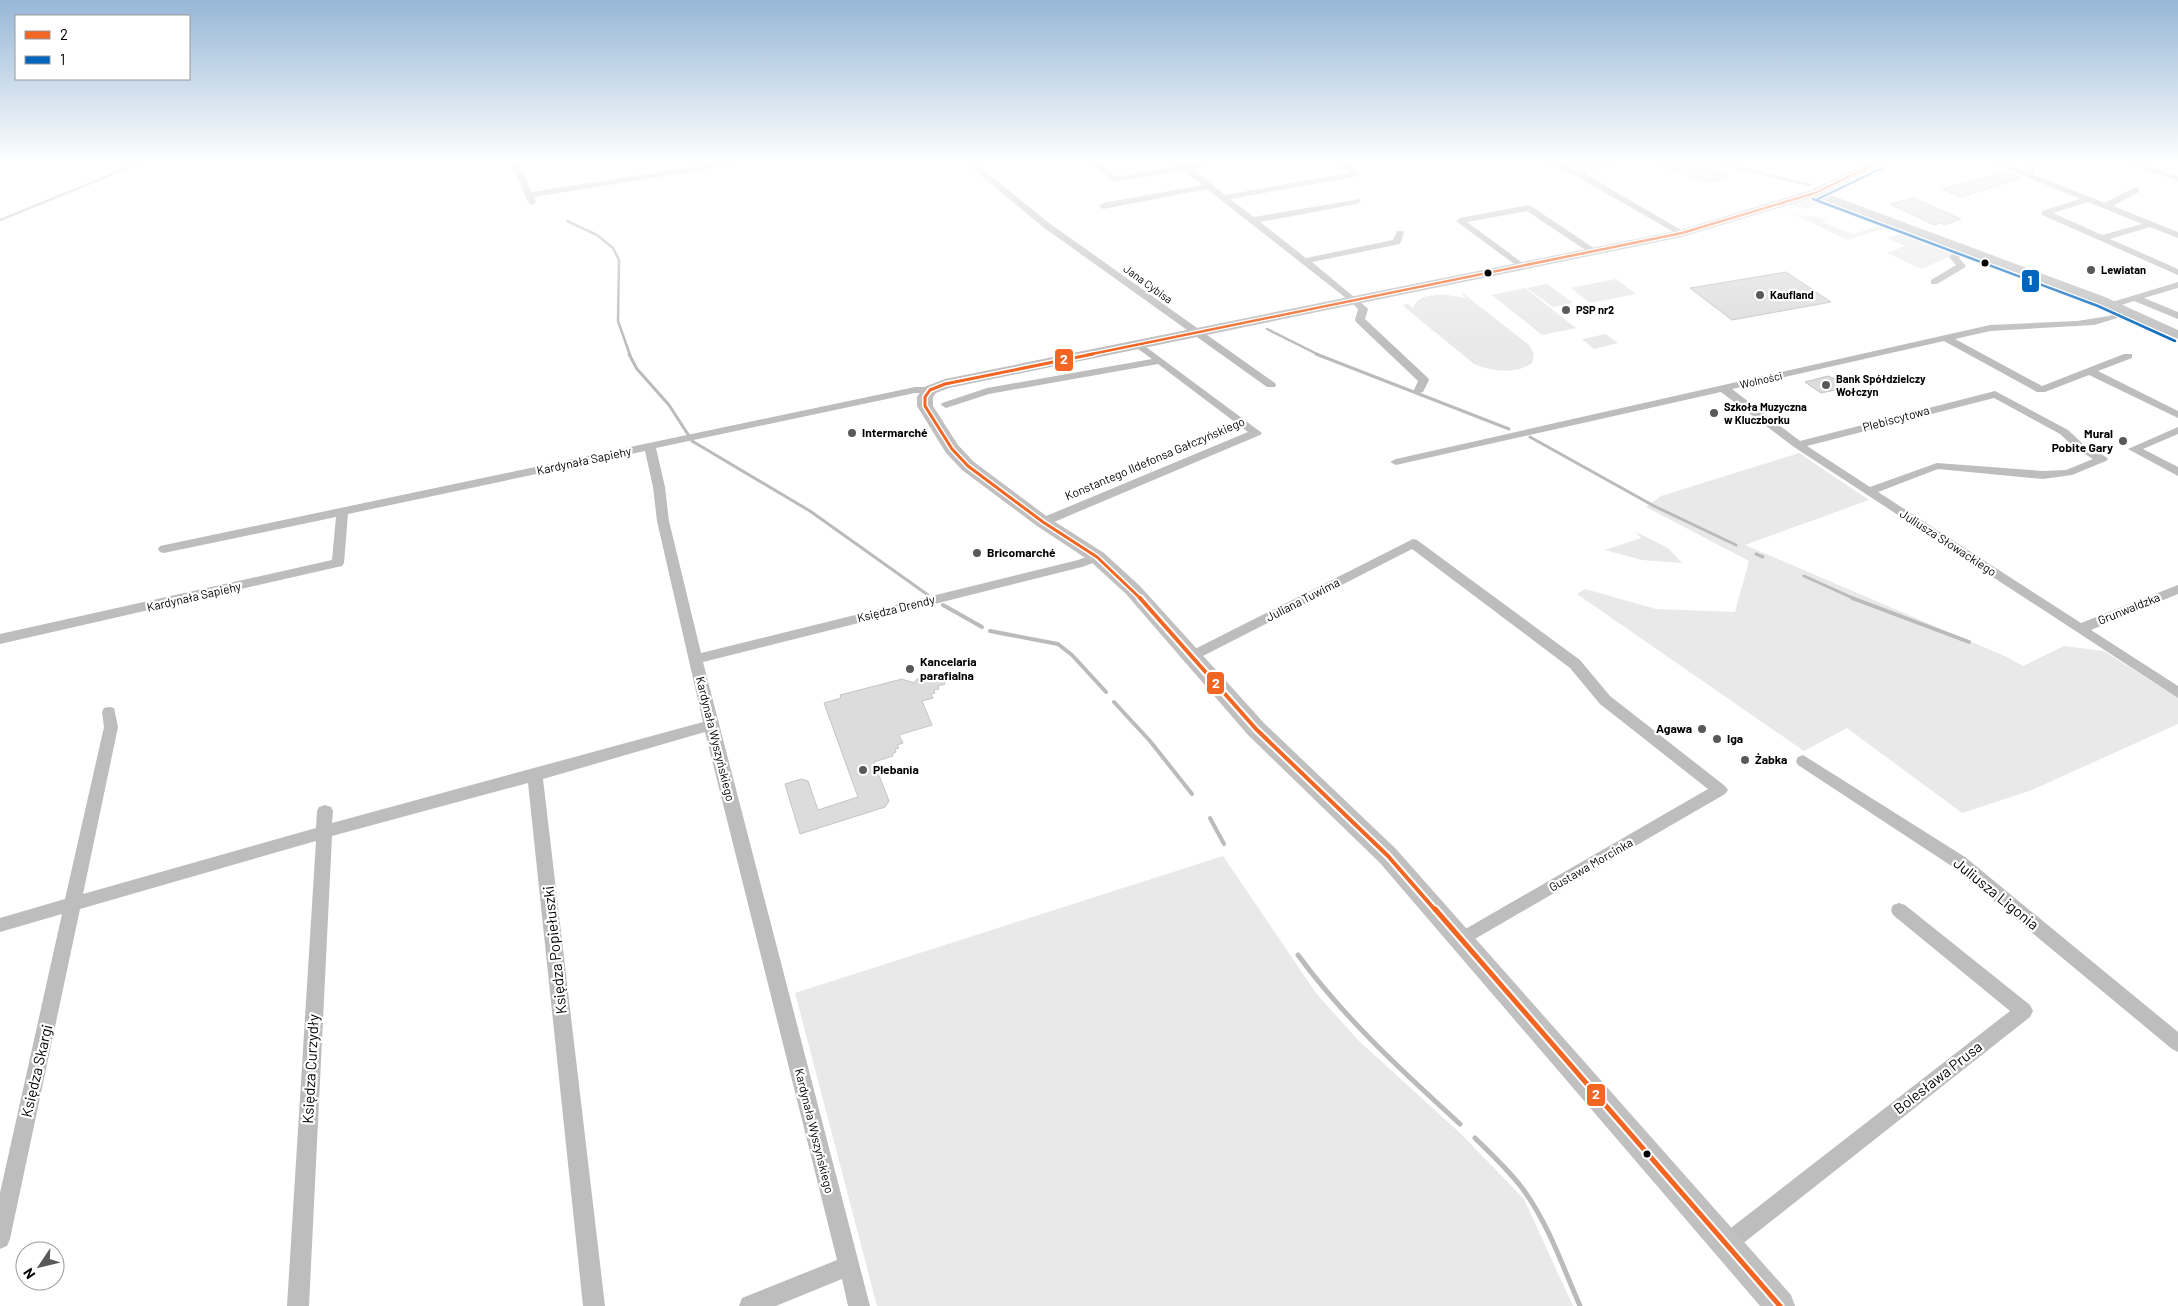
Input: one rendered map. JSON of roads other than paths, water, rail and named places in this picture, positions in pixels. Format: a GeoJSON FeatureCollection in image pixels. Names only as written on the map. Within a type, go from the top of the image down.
{"type":"FeatureCollection","features":[{"type":"Feature","properties":{"kind":"street","name":"Jana Cybisa"},"geometry":{"type":"LineString","coordinates":[[1043,223],[1196,332]]}},
{"type":"Feature","properties":{"kind":"street"},"geometry":{"type":"LineString","coordinates":[[1258,223],[1364,309],[1360,320],[1424,380],[1419,390]]}},
{"type":"Feature","properties":{"kind":"street"},"geometry":{"type":"LineString","coordinates":[[1463,223],[1521,266]]}},
{"type":"Feature","properties":{"kind":"street"},"geometry":{"type":"LineString","coordinates":[[1551,223],[1593,251]]}},
{"type":"Feature","properties":{"kind":"street"},"geometry":{"type":"LineString","coordinates":[[1666,223],[1682,232]]}},
{"type":"Feature","properties":{"kind":"street"},"geometry":{"type":"LineString","coordinates":[[938,398],[945,384],[1593,251],[1682,232],[1713,223]]}},
{"type":"Feature","properties":{"kind":"street"},"geometry":{"type":"LineString","coordinates":[[1895,223],[2112,304],[2178,335]]}},
{"type":"Feature","properties":{"kind":"street"},"geometry":{"type":"LineString","coordinates":[[2068,223],[2178,272]]}},
{"type":"Feature","properties":{"kind":"street"},"geometry":{"type":"LineString","coordinates":[[2148,223],[2178,235]]}},
{"type":"Feature","properties":{"kind":"street"},"geometry":{"type":"LineString","coordinates":[[2102,238],[2156,226],[2174,230],[2178,229]]}},
{"type":"Feature","properties":{"kind":"street"},"geometry":{"type":"LineString","coordinates":[[1305,261],[1397,242],[1400,233]]}},
{"type":"Feature","properties":{"kind":"street"},"geometry":{"type":"LineString","coordinates":[[1934,282],[1961,266],[1954,257],[1967,250]]}},
{"type":"Feature","properties":{"kind":"street"},"geometry":{"type":"LineString","coordinates":[[2112,304],[2178,284]]}},
{"type":"Feature","properties":{"kind":"street"},"geometry":{"type":"LineString","coordinates":[[2135,298],[2178,316]]}},
{"type":"Feature","properties":{"kind":"street","name":"Wolności"},"geometry":{"type":"LineString","coordinates":[[1396,462],[1945,338],[2009,325],[2099,322],[2128,312]]}},
{"type":"Feature","properties":{"kind":"street"},"geometry":{"type":"LineString","coordinates":[[1196,332],[1271,385]]}},
{"type":"Feature","properties":{"kind":"street"},"geometry":{"type":"LineString","coordinates":[[1945,338],[2041,390],[2128,356]]}},
{"type":"Feature","properties":{"kind":"street","name":"Konstantego Ildefonsa Gałczyńskiego"},"geometry":{"type":"LineString","coordinates":[[1043,522],[1256,433],[1138,344]]}},
{"type":"Feature","properties":{"kind":"street"},"geometry":{"type":"LineString","coordinates":[[1160,361],[938,398],[925,397],[925,406],[952,449],[968,466],[1043,522],[1097,557],[1133,590],[1256,729],[1388,856],[1780,1306]]}},
{"type":"Feature","properties":{"kind":"street"},"geometry":{"type":"LineString","coordinates":[[2090,371],[2178,415]]}},
{"type":"Feature","properties":{"kind":"street","name":"Juliusza Słowackiego"},"geometry":{"type":"LineString","coordinates":[[1723,388],[1798,445],[2178,693]]}},
{"type":"Feature","properties":{"kind":"street"},"geometry":{"type":"LineString","coordinates":[[650,446],[915,390],[938,398]]}},
{"type":"Feature","properties":{"kind":"street","name":"Plebiscytowa"},"geometry":{"type":"LineString","coordinates":[[1798,445],[1995,394],[2064,432],[2079,446],[2102,459],[2068,473],[2043,475],[1937,466],[1869,491]]}},
{"type":"Feature","properties":{"kind":"street"},"geometry":{"type":"LineString","coordinates":[[2178,430],[2134,449],[2178,472]]}},
{"type":"Feature","properties":{"kind":"street","name":"Kardynała Sapiehy"},"geometry":{"type":"LineString","coordinates":[[164,549],[650,446]]}},
{"type":"Feature","properties":{"kind":"street","name":"Kardynała Wyszyńskiego"},"geometry":{"type":"LineString","coordinates":[[650,446],[660,487],[663,521],[710,725],[859,1306]]}},
{"type":"Feature","properties":{"kind":"street","name":"Kardynała Sapiehy"},"geometry":{"type":"LineString","coordinates":[[0,640],[338,564],[342,512]]}},
{"type":"Feature","properties":{"kind":"street","name":"Juliana Tuwima"},"geometry":{"type":"LineString","coordinates":[[1192,656],[1413,543],[1575,664],[1605,700],[1720,790]]}},
{"type":"Feature","properties":{"kind":"street","name":"Księdza Drendy"},"geometry":{"type":"LineString","coordinates":[[695,659],[1075,565],[1097,557]]}},
{"type":"Feature","properties":{"kind":"street","name":"Grunwaldzka"},"geometry":{"type":"LineString","coordinates":[[2080,629],[2178,589]]}},
{"type":"Feature","properties":{"kind":"street","name":"Księdza Skargi"},"geometry":{"type":"LineString","coordinates":[[0,1239],[111,727],[109,712]]}},
{"type":"Feature","properties":{"kind":"street"},"geometry":{"type":"LineString","coordinates":[[0,925],[324,832],[710,725]]}},
{"type":"Feature","properties":{"kind":"street","name":"Juliusza Ligonia"},"geometry":{"type":"LineString","coordinates":[[1802,762],[1959,862],[2178,1043]]}},
{"type":"Feature","properties":{"kind":"street","name":"Księdza Popiełuszki"},"geometry":{"type":"LineString","coordinates":[[535,775],[594,1306]]}},
{"type":"Feature","properties":{"kind":"street","name":"Gustawa Morcinka"},"geometry":{"type":"LineString","coordinates":[[1461,940],[1720,790]]}},
{"type":"Feature","properties":{"kind":"street","name":"Księdza Curzydły"},"geometry":{"type":"LineString","coordinates":[[298,1306],[325,812]]}},
{"type":"Feature","properties":{"kind":"street","name":"Bolesława Prusa"},"geometry":{"type":"LineString","coordinates":[[1725,1244],[2024,1012],[1899,910]]}},
{"type":"Feature","properties":{"kind":"street"},"geometry":{"type":"LineString","coordinates":[[750,1306],[849,1266]]}},
{"type":"Feature","properties":{"kind":"waterway"},"geometry":{"type":"LineString","coordinates":[[571,223],[597,235],[613,248],[619,260],[618,321],[630,355]]}},
{"type":"Feature","properties":{"kind":"waterway"},"geometry":{"type":"LineString","coordinates":[[1267,329],[1319,355]]}},
{"type":"Feature","properties":{"kind":"waterway"},"geometry":{"type":"LineString","coordinates":[[629,354],[637,369],[669,405],[689,436]]}},
{"type":"Feature","properties":{"kind":"waterway"},"geometry":{"type":"LineString","coordinates":[[1316,354],[1509,429]]}},
{"type":"Feature","properties":{"kind":"waterway"},"geometry":{"type":"LineString","coordinates":[[1530,437],[1654,506],[1736,545]]}},
{"type":"Feature","properties":{"kind":"waterway"},"geometry":{"type":"LineString","coordinates":[[692,441],[810,511],[928,595]]}},
{"type":"Feature","properties":{"kind":"waterway"},"geometry":{"type":"LineString","coordinates":[[1756,554],[1763,557]]}},
{"type":"Feature","properties":{"kind":"waterway"},"geometry":{"type":"LineString","coordinates":[[1804,576],[1855,599]]}},
{"type":"Feature","properties":{"kind":"waterway"},"geometry":{"type":"LineString","coordinates":[[1852,598],[1969,642]]}},
{"type":"Feature","properties":{"kind":"waterway"},"geometry":{"type":"LineString","coordinates":[[943,605],[982,627]]}},
{"type":"Feature","properties":{"kind":"waterway"},"geometry":{"type":"LineString","coordinates":[[990,631],[1058,644],[1072,655],[1106,692]]}},
{"type":"Feature","properties":{"kind":"waterway"},"geometry":{"type":"LineString","coordinates":[[1114,702],[1150,741],[1192,794]]}},
{"type":"Feature","properties":{"kind":"waterway"},"geometry":{"type":"LineString","coordinates":[[1210,818],[1224,844]]}},
{"type":"Feature","properties":{"kind":"waterway"},"geometry":{"type":"LineString","coordinates":[[1298,955],[1355,1023],[1460,1124]]}},
{"type":"Feature","properties":{"kind":"waterway"},"geometry":{"type":"LineString","coordinates":[[1475,1138],[1514,1178],[1534,1205],[1555,1247],[1580,1306]]}},
{"type":"Feature","properties":{"kind":"place","name":"Lewiatan"},"geometry":{"type":"Point","coordinates":[2091,270]}},
{"type":"Feature","properties":{"kind":"place","name":"Kaufland"},"geometry":{"type":"Point","coordinates":[1760,295]}},
{"type":"Feature","properties":{"kind":"place","name":"PSP nr2"},"geometry":{"type":"Point","coordinates":[1566,310]}},
{"type":"Feature","properties":{"kind":"place","name":"Bank Spółdzielczy Wołczyn"},"geometry":{"type":"Point","coordinates":[1826,385]}},
{"type":"Feature","properties":{"kind":"place","name":"Szkoła Muzyczna w Kluczborku"},"geometry":{"type":"Point","coordinates":[1714,413]}},
{"type":"Feature","properties":{"kind":"place","name":"Intermarché"},"geometry":{"type":"Point","coordinates":[852,433]}},
{"type":"Feature","properties":{"kind":"place","name":"Mural Pobite Gary"},"geometry":{"type":"Point","coordinates":[2123,441]}},
{"type":"Feature","properties":{"kind":"place","name":"Bricomarché"},"geometry":{"type":"Point","coordinates":[977,553]}},
{"type":"Feature","properties":{"kind":"place","name":"Kancelaria parafialna"},"geometry":{"type":"Point","coordinates":[910,669]}},
{"type":"Feature","properties":{"kind":"place","name":"Agawa"},"geometry":{"type":"Point","coordinates":[1702,729]}},
{"type":"Feature","properties":{"kind":"place","name":"Iga"},"geometry":{"type":"Point","coordinates":[1717,739]}},
{"type":"Feature","properties":{"kind":"place","name":"Żabka"},"geometry":{"type":"Point","coordinates":[1745,760]}},
{"type":"Feature","properties":{"kind":"place","name":"Plebania"},"geometry":{"type":"Point","coordinates":[863,770]}}]}
